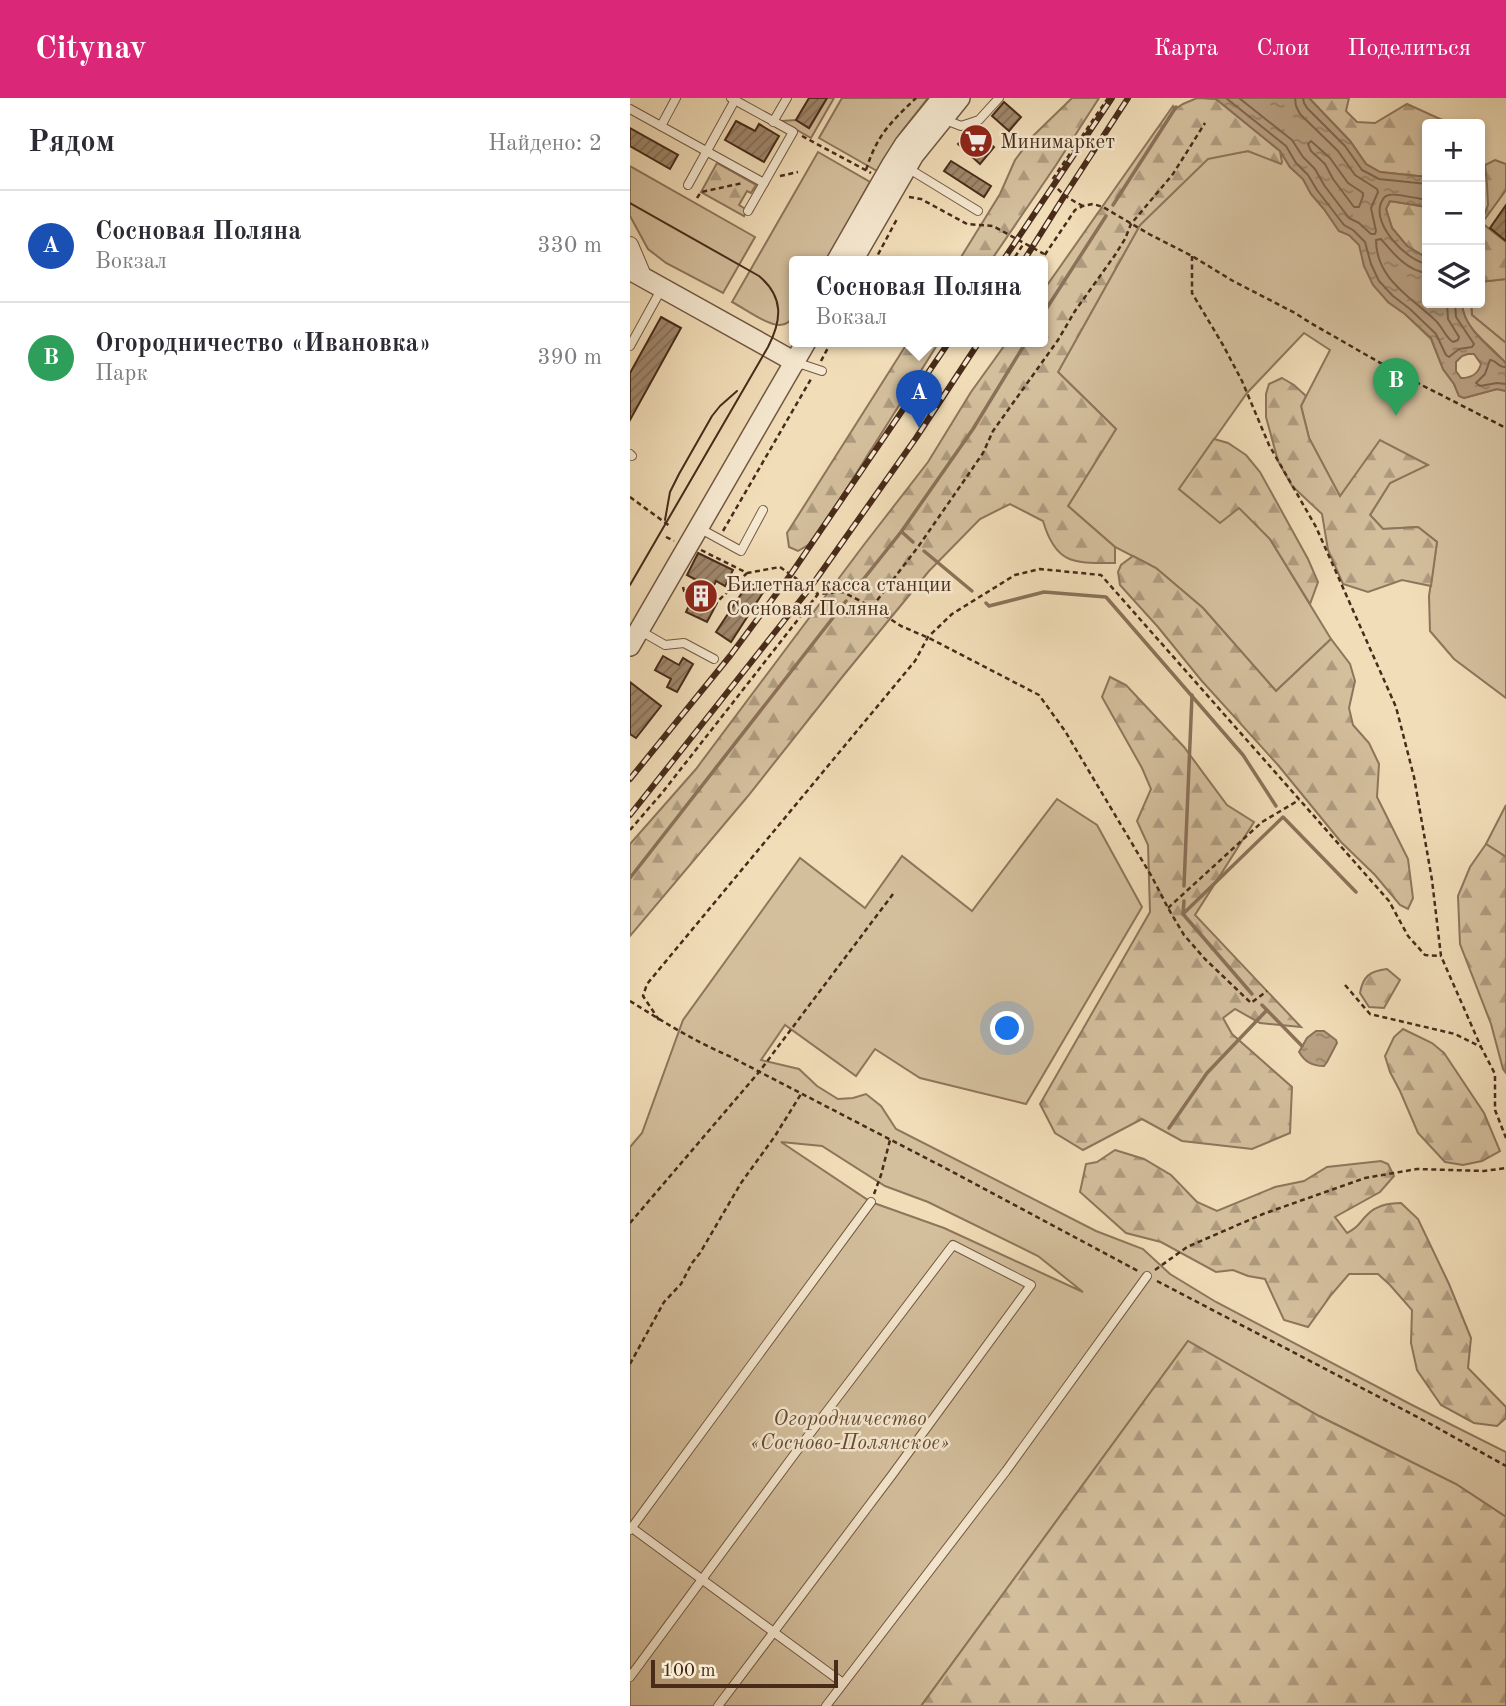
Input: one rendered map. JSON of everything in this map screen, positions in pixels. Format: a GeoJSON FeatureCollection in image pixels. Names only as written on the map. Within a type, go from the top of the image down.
{"type":"FeatureCollection","features":[{"type":"Feature","properties":{"kind":"street"},"geometry":{"type":"LineString","coordinates":[[839,256],[904,145],[942,98]]}},
{"type":"Feature","properties":{"kind":"street"},"geometry":{"type":"LineString","coordinates":[[855,256],[906,167],[960,98]]}},
{"type":"Feature","properties":{"kind":"street"},"geometry":{"type":"LineString","coordinates":[[630,245],[637,274],[789,358]]}},
{"type":"Feature","properties":{"kind":"street"},"geometry":{"type":"LineString","coordinates":[[675,539],[699,528],[789,358],[792,347]]}},
{"type":"Feature","properties":{"kind":"street"},"geometry":{"type":"LineString","coordinates":[[632,637],[675,539],[789,358],[801,347]]}},
{"type":"Feature","properties":{"kind":"lane"},"geometry":{"type":"LineString","coordinates":[[660,126],[676,98]]}},
{"type":"Feature","properties":{"kind":"lane"},"geometry":{"type":"LineString","coordinates":[[773,122],[787,98]]}},
{"type":"Feature","properties":{"kind":"lane"},"geometry":{"type":"LineString","coordinates":[[943,119],[961,126],[979,120],[999,98]]}},
{"type":"Feature","properties":{"kind":"lane"},"geometry":{"type":"LineString","coordinates":[[688,185],[733,99],[793,132],[748,211]]}},
{"type":"Feature","properties":{"kind":"lane"},"geometry":{"type":"LineString","coordinates":[[630,108],[764,183]]}},
{"type":"Feature","properties":{"kind":"lane"},"geometry":{"type":"LineString","coordinates":[[906,167],[978,211]]}},
{"type":"Feature","properties":{"kind":"lane"},"geometry":{"type":"LineString","coordinates":[[631,342],[662,288]]}},
{"type":"Feature","properties":{"kind":"lane"},"geometry":{"type":"LineString","coordinates":[[789,358],[819,370]]}},
{"type":"Feature","properties":{"kind":"lane"},"geometry":{"type":"LineString","coordinates":[[699,528],[741,551],[763,510]]}},
{"type":"Feature","properties":{"kind":"lane"},"geometry":{"type":"LineString","coordinates":[[632,637],[665,645],[684,643],[714,659]]}},
{"type":"Feature","properties":{"kind":"lane"},"geometry":{"type":"LineString","coordinates":[[843,1683],[631,1529],[871,1202]]}},
{"type":"Feature","properties":{"kind":"lane"},"geometry":{"type":"LineString","coordinates":[[630,1676],[953,1245],[1031,1285],[718,1706]]}},
{"type":"Feature","properties":{"kind":"lane"},"geometry":{"type":"LineString","coordinates":[[826,1706],[1006,1471],[1147,1276]]}},
{"type":"Feature","properties":{"kind":"path"},"geometry":{"type":"LineString","coordinates":[[866,170],[875,145],[889,124],[916,98]]}},
{"type":"Feature","properties":{"kind":"path"},"geometry":{"type":"LineString","coordinates":[[1083,206],[1054,186],[1052,180],[1108,98]]}},
{"type":"Feature","properties":{"kind":"path"},"geometry":{"type":"LineString","coordinates":[[872,607],[968,475],[983,453],[993,431],[1115,255],[1131,224],[1173,173],[1205,123]]}},
{"type":"Feature","properties":{"kind":"path"},"geometry":{"type":"LineString","coordinates":[[793,132],[878,177]]}},
{"type":"Feature","properties":{"kind":"path"},"geometry":{"type":"LineString","coordinates":[[792,173],[798,172]]}},
{"type":"Feature","properties":{"kind":"path"},"geometry":{"type":"LineString","coordinates":[[697,198],[701,192],[742,183]]}},
{"type":"Feature","properties":{"kind":"path"},"geometry":{"type":"LineString","coordinates":[[908,197],[921,199],[967,224],[993,226],[1044,254],[1075,210],[1093,204],[1103,207],[1396,372],[1506,428]]}},
{"type":"Feature","properties":{"kind":"path"},"geometry":{"type":"LineString","coordinates":[[877,256],[897,219]]}},
{"type":"Feature","properties":{"kind":"path"},"geometry":{"type":"LineString","coordinates":[[1016,256],[1024,243]]}},
{"type":"Feature","properties":{"kind":"path"},"geometry":{"type":"LineString","coordinates":[[1192,256],[1192,293],[1242,381],[1269,445],[1316,527],[1396,707],[1414,777],[1432,880],[1441,956],[1480,1047],[1495,1074],[1495,1110],[1506,1138]]}},
{"type":"Feature","properties":{"kind":"path"},"geometry":{"type":"LineString","coordinates":[[710,555],[819,370],[829,347]]}},
{"type":"Feature","properties":{"kind":"path"},"geometry":{"type":"LineString","coordinates":[[630,497],[693,552],[699,549],[747,573]]}},
{"type":"Feature","properties":{"kind":"path"},"geometry":{"type":"LineString","coordinates":[[706,610],[747,573],[780,567],[817,593],[843,592],[901,626],[928,637],[1039,695],[1072,742],[1184,935],[1251,1003],[1267,991]]}},
{"type":"Feature","properties":{"kind":"path"},"geometry":{"type":"LineString","coordinates":[[659,1020],[643,996],[647,984],[915,661],[928,637],[952,614],[1016,575],[1040,569],[1101,575],[1389,901],[1408,936],[1425,955],[1441,956]]}},
{"type":"Feature","properties":{"kind":"path"},"geometry":{"type":"LineString","coordinates":[[797,579],[801,573]]}},
{"type":"Feature","properties":{"kind":"path"},"geometry":{"type":"LineString","coordinates":[[630,831],[821,586]]}},
{"type":"Feature","properties":{"kind":"path"},"geometry":{"type":"LineString","coordinates":[[1168,908],[1262,822],[1300,800]]}},
{"type":"Feature","properties":{"kind":"path"},"geometry":{"type":"LineString","coordinates":[[630,1223],[759,1072],[893,894]]}},
{"type":"Feature","properties":{"kind":"path"},"geometry":{"type":"LineString","coordinates":[[1345,985],[1370,1014],[1455,1034],[1480,1047]]}},
{"type":"Feature","properties":{"kind":"path"},"geometry":{"type":"LineString","coordinates":[[630,1001],[713,1049],[1425,1421],[1506,1466]]}},
{"type":"Feature","properties":{"kind":"path"},"geometry":{"type":"LineString","coordinates":[[630,1364],[664,1302],[681,1284],[691,1263],[801,1094]]}},
{"type":"Feature","properties":{"kind":"path"},"geometry":{"type":"LineString","coordinates":[[871,1202],[890,1140]]}},
{"type":"Feature","properties":{"kind":"path"},"geometry":{"type":"LineString","coordinates":[[1147,1276],[1187,1247],[1263,1214],[1365,1178],[1417,1169],[1484,1171],[1506,1168]]}},
{"type":"Feature","properties":{"kind":"green space"},"geometry":{"type":"Polygon","coordinates":[[[827,98],[834,98],[811,138],[781,121],[796,120],[809,128],[827,98]]]}},
{"type":"Feature","properties":{"kind":"green space"},"geometry":{"type":"Polygon","coordinates":[[[842,98],[928,98],[902,131],[877,171],[819,138],[842,98]]]}},
{"type":"Feature","properties":{"kind":"green space"},"geometry":{"type":"Polygon","coordinates":[[[1072,98],[1099,98],[994,256],[962,256],[1000,194],[1015,160],[1034,135],[1072,98]]]}},
{"type":"Feature","properties":{"kind":"green space"},"geometry":{"type":"Polygon","coordinates":[[[1197,98],[1216,99],[1280,151],[1282,162],[1281,164],[1248,151],[1208,159],[1140,225],[1058,372],[1116,429],[1068,506],[1115,547],[1115,563],[1088,563],[1068,558],[1054,546],[1043,521],[1010,504],[980,519],[929,571],[748,796],[630,936],[630,844],[696,769],[928,462],[971,392],[1003,347],[1048,347],[1048,284],[1173,106],[1175,109],[1197,98]]]}},
{"type":"Feature","properties":{"kind":"green space"},"geometry":{"type":"Polygon","coordinates":[[[1309,98],[1349,98],[1346,111],[1357,122],[1375,123],[1407,104],[1440,119],[1422,119],[1422,176],[1380,172],[1366,164],[1350,141],[1309,98]]]}},
{"type":"Feature","properties":{"kind":"green space"},"geometry":{"type":"Polygon","coordinates":[[[1248,151],[1281,163],[1280,151],[1339,231],[1349,235],[1360,245],[1364,266],[1388,302],[1431,339],[1443,369],[1459,396],[1464,398],[1497,389],[1506,391],[1506,698],[1454,659],[1430,631],[1429,596],[1437,542],[1418,527],[1383,529],[1370,515],[1390,483],[1427,464],[1340,497],[1309,438],[1301,406],[1330,350],[1304,333],[1247,393],[1179,489],[1220,522],[1239,507],[1270,539],[1331,639],[1276,691],[1203,608],[1156,568],[1115,547],[1068,506],[1116,429],[1058,372],[1140,225],[1208,158],[1248,151]]]}},
{"type":"Feature","properties":{"kind":"green space"},"geometry":{"type":"Polygon","coordinates":[[[818,152],[870,182],[829,256],[789,256],[789,321],[775,325],[732,302],[818,152]]]}},
{"type":"Feature","properties":{"kind":"green space"},"geometry":{"type":"Polygon","coordinates":[[[1495,160],[1506,164],[1506,190],[1485,219],[1488,205],[1485,165],[1495,160]]]}},
{"type":"Feature","properties":{"kind":"green space"},"geometry":{"type":"Polygon","coordinates":[[[717,163],[756,185],[751,193],[747,191],[739,205],[747,210],[744,216],[701,192],[717,163]]]}},
{"type":"Feature","properties":{"kind":"green space"},"geometry":{"type":"Polygon","coordinates":[[[630,166],[755,237],[723,293],[666,263],[648,249],[630,216],[630,166]]]}},
{"type":"Feature","properties":{"kind":"green space"},"geometry":{"type":"Polygon","coordinates":[[[1390,201],[1422,206],[1422,255],[1407,246],[1392,228],[1386,209],[1390,201]]]}},
{"type":"Feature","properties":{"kind":"green space"},"geometry":{"type":"Polygon","coordinates":[[[1485,225],[1506,242],[1506,279],[1485,281],[1485,225]]]}},
{"type":"Feature","properties":{"kind":"green space"},"geometry":{"type":"Polygon","coordinates":[[[1506,279],[1506,343],[1472,315],[1471,308],[1485,308],[1485,281],[1506,279]]]}},
{"type":"Feature","properties":{"kind":"green space"},"geometry":{"type":"Polygon","coordinates":[[[1463,308],[1471,308],[1472,315],[1506,343],[1506,364],[1472,329],[1463,308]]]}},
{"type":"Feature","properties":{"kind":"green space"},"geometry":{"type":"Polygon","coordinates":[[[905,347],[936,347],[813,542],[798,551],[789,547],[787,533],[905,347]]]}},
{"type":"Feature","properties":{"kind":"green space"},"geometry":{"type":"Polygon","coordinates":[[[1282,378],[1306,396],[1301,406],[1309,438],[1340,496],[1380,440],[1428,465],[1390,483],[1370,515],[1383,529],[1418,527],[1437,542],[1431,586],[1402,580],[1368,592],[1343,584],[1328,550],[1322,514],[1292,486],[1278,461],[1266,417],[1266,394],[1269,384],[1282,378]]]}},
{"type":"Feature","properties":{"kind":"green space"},"geometry":{"type":"Polygon","coordinates":[[[1214,439],[1228,443],[1246,455],[1260,472],[1318,582],[1310,604],[1270,539],[1239,508],[1220,523],[1179,489],[1214,439]]]}},
{"type":"Feature","properties":{"kind":"green space"},"geometry":{"type":"Polygon","coordinates":[[[1133,556],[1156,568],[1203,608],[1276,691],[1331,639],[1350,664],[1355,681],[1349,708],[1353,725],[1369,743],[1379,764],[1377,797],[1408,859],[1413,898],[1408,909],[1400,905],[1375,875],[1341,842],[1278,765],[1120,585],[1118,572],[1121,565],[1133,556]]]}},
{"type":"Feature","properties":{"kind":"green space"},"geometry":{"type":"Polygon","coordinates":[[[1110,677],[1126,685],[1184,747],[1227,805],[1254,822],[1195,915],[1301,1027],[1260,1023],[1235,1009],[1223,1018],[1232,1034],[1292,1087],[1290,1133],[1252,1149],[1182,1141],[1142,1119],[1083,1150],[1055,1133],[1040,1104],[1150,912],[1148,845],[1137,821],[1151,789],[1102,697],[1110,677]]]}},
{"type":"Feature","properties":{"kind":"green space","name":"Огородничество «Сосново-Полянское»"},"geometry":{"type":"Polygon","coordinates":[[[1057,799],[1097,825],[1142,907],[1026,1104],[920,1078],[875,1049],[856,1076],[785,1025],[761,1060],[799,1069],[817,1086],[838,1099],[866,1094],[881,1106],[896,1129],[1096,1231],[1143,1249],[1170,1274],[1216,1302],[1506,1452],[1506,1517],[1456,1484],[1319,1416],[1188,1341],[921,1706],[630,1706],[630,1147],[642,1133],[683,1020],[800,858],[865,908],[902,856],[972,911],[1057,799]],[[781,1142],[871,1202],[944,1228],[1083,1292],[1038,1256],[928,1202],[885,1186],[822,1146],[781,1142]]]}},
{"type":"Feature","properties":{"kind":"green space"},"geometry":{"type":"Polygon","coordinates":[[[1506,805],[1506,857],[1486,844],[1506,805]]]}},
{"type":"Feature","properties":{"kind":"green space"},"geometry":{"type":"Polygon","coordinates":[[[1486,844],[1506,857],[1506,1073],[1491,1024],[1460,944],[1458,896],[1470,867],[1486,844]]]}},
{"type":"Feature","properties":{"kind":"green space"},"geometry":{"type":"Polygon","coordinates":[[[1387,969],[1400,980],[1384,1008],[1369,1007],[1360,993],[1363,982],[1372,973],[1387,969]]]}},
{"type":"Feature","properties":{"kind":"green space"},"geometry":{"type":"Polygon","coordinates":[[[1403,1029],[1432,1043],[1444,1053],[1484,1113],[1500,1151],[1482,1161],[1463,1165],[1445,1162],[1418,1133],[1385,1056],[1394,1037],[1403,1029]]]}},
{"type":"Feature","properties":{"kind":"green space"},"geometry":{"type":"Polygon","coordinates":[[[1115,1150],[1144,1159],[1171,1175],[1197,1202],[1217,1211],[1275,1187],[1304,1181],[1327,1167],[1381,1161],[1388,1164],[1394,1176],[1380,1192],[1335,1217],[1347,1233],[1372,1211],[1388,1204],[1401,1203],[1418,1219],[1471,1338],[1468,1368],[1506,1407],[1506,1418],[1497,1426],[1474,1423],[1441,1405],[1417,1370],[1411,1343],[1412,1310],[1378,1274],[1349,1274],[1308,1327],[1284,1320],[1265,1279],[1233,1270],[1216,1272],[1161,1242],[1126,1233],[1080,1192],[1086,1164],[1097,1162],[1115,1150]]]}},
{"type":"Feature","properties":{"kind":"green space"},"geometry":{"type":"Polygon","coordinates":[[[1188,1341],[1319,1416],[1456,1484],[1506,1517],[1506,1706],[921,1706],[1188,1341]]]}},
{"type":"Feature","properties":{"kind":"water"},"geometry":{"type":"Polygon","coordinates":[[[1206,98],[1309,98],[1350,141],[1366,164],[1380,172],[1422,176],[1422,206],[1390,201],[1386,209],[1392,228],[1407,246],[1422,255],[1422,308],[1463,308],[1471,328],[1506,364],[1506,391],[1497,389],[1464,398],[1459,396],[1443,369],[1431,338],[1388,302],[1373,285],[1364,266],[1359,245],[1349,235],[1339,231],[1280,151],[1216,99],[1206,98]],[[1468,354],[1456,362],[1456,371],[1461,378],[1471,376],[1481,364],[1474,354],[1468,354]]]}},
{"type":"Feature","properties":{"kind":"water"},"geometry":{"type":"Polygon","coordinates":[[[1316,1031],[1324,1031],[1337,1043],[1324,1066],[1309,1063],[1299,1052],[1307,1038],[1316,1031]]]}},
{"type":"Feature","properties":{"kind":"building"},"geometry":{"type":"Polygon","coordinates":[[[809,98],[827,98],[809,128],[796,120],[809,98]]]}},
{"type":"Feature","properties":{"kind":"building"},"geometry":{"type":"Polygon","coordinates":[[[1004,102],[1021,117],[1009,131],[992,116],[1004,102]]]}},
{"type":"Feature","properties":{"kind":"building"},"geometry":{"type":"Polygon","coordinates":[[[736,121],[755,131],[759,124],[779,136],[764,162],[725,140],[736,121]]]}},
{"type":"Feature","properties":{"kind":"building"},"geometry":{"type":"Polygon","coordinates":[[[630,128],[678,155],[670,169],[630,146],[630,128]]]}},
{"type":"Feature","properties":{"kind":"building"},"geometry":{"type":"Polygon","coordinates":[[[973,129],[994,147],[980,164],[958,144],[973,129]]]}},
{"type":"Feature","properties":{"kind":"building"},"geometry":{"type":"Polygon","coordinates":[[[951,161],[991,186],[984,197],[944,171],[951,161]]]}},
{"type":"Feature","properties":{"kind":"building"},"geometry":{"type":"Polygon","coordinates":[[[1506,205],[1506,241],[1490,228],[1506,205]]]}},
{"type":"Feature","properties":{"kind":"building"},"geometry":{"type":"Polygon","coordinates":[[[661,317],[681,328],[630,420],[630,373],[661,317]]]}},
{"type":"Feature","properties":{"kind":"building"},"geometry":{"type":"Polygon","coordinates":[[[698,553],[733,570],[725,586],[716,581],[708,597],[717,603],[707,622],[686,612],[700,582],[687,575],[698,553]]]}},
{"type":"Feature","properties":{"kind":"building"},"geometry":{"type":"Polygon","coordinates":[[[749,582],[764,591],[731,642],[716,632],[749,582]]]}},
{"type":"Feature","properties":{"kind":"building"},"geometry":{"type":"Polygon","coordinates":[[[663,656],[679,665],[683,658],[693,664],[677,692],[667,687],[671,679],[655,670],[663,656]]]}},
{"type":"Feature","properties":{"kind":"building"},"geometry":{"type":"Polygon","coordinates":[[[630,682],[661,706],[636,738],[630,734],[630,682]]]}},
{"type":"Feature","properties":{"kind":"waterway"},"geometry":{"type":"LineString","coordinates":[[1113,205],[1176,107]]}},
{"type":"Feature","properties":{"kind":"waterway"},"geometry":{"type":"LineString","coordinates":[[1048,306],[1106,216]]}},
{"type":"Feature","properties":{"kind":"waterway"},"geometry":{"type":"LineString","coordinates":[[854,591],[901,532],[973,429],[1023,347]]}},
{"type":"Feature","properties":{"kind":"waterway"},"geometry":{"type":"LineString","coordinates":[[902,532],[913,542]]}},
{"type":"Feature","properties":{"kind":"waterway"},"geometry":{"type":"LineString","coordinates":[[924,551],[972,591]]}},
{"type":"Feature","properties":{"kind":"waterway"},"geometry":{"type":"LineString","coordinates":[[986,603],[989,606],[1044,592],[1106,597],[1243,755],[1276,806]]}},
{"type":"Feature","properties":{"kind":"waterway"},"geometry":{"type":"LineString","coordinates":[[630,878],[846,601]]}},
{"type":"Feature","properties":{"kind":"waterway"},"geometry":{"type":"LineString","coordinates":[[1184,886],[1192,695]]}},
{"type":"Feature","properties":{"kind":"waterway"},"geometry":{"type":"LineString","coordinates":[[1183,914],[1283,817],[1356,892]]}},
{"type":"Feature","properties":{"kind":"waterway"},"geometry":{"type":"LineString","coordinates":[[1184,901],[1183,914],[1252,994]]}},
{"type":"Feature","properties":{"kind":"waterway"},"geometry":{"type":"LineString","coordinates":[[1262,1005],[1302,1046]]}},
{"type":"Feature","properties":{"kind":"waterway"},"geometry":{"type":"LineString","coordinates":[[1169,1128],[1207,1073],[1266,1011]]}},
{"type":"Feature","properties":{"kind":"tram line"},"geometry":{"type":"LineString","coordinates":[[630,203],[759,276],[773,292],[778,309],[776,327],[768,347],[630,585]]}},
{"type":"Feature","properties":{"kind":"tram line"},"geometry":{"type":"LineString","coordinates":[[665,520],[670,492],[679,474],[712,416],[737,391]]}},
{"type":"Feature","properties":{"kind":"railway"},"geometry":{"type":"LineString","coordinates":[[1006,256],[1112,98]]}},
{"type":"Feature","properties":{"kind":"railway"},"geometry":{"type":"LineString","coordinates":[[1027,256],[1128,98]]}},
{"type":"Feature","properties":{"kind":"railway"},"geometry":{"type":"LineString","coordinates":[[630,779],[730,656],[791,574],[946,347]]}},
{"type":"Feature","properties":{"kind":"railway"},"geometry":{"type":"LineString","coordinates":[[630,815],[810,588],[916,438],[976,347]]}},
{"type":"Feature","properties":{"kind":"place","name":"Минимаркет"},"geometry":{"type":"Point","coordinates":[976,141]}},
{"type":"Feature","properties":{"kind":"place","name":"Огородничество «Ивановка»"},"geometry":{"type":"Point","coordinates":[1396,416]}},
{"type":"Feature","properties":{"kind":"place","name":"Сосновая Поляна"},"geometry":{"type":"Point","coordinates":[919,428]}},
{"type":"Feature","properties":{"kind":"place","name":"Билетная касса станции Сосновая Поляна"},"geometry":{"type":"Point","coordinates":[701,596]}}]}
